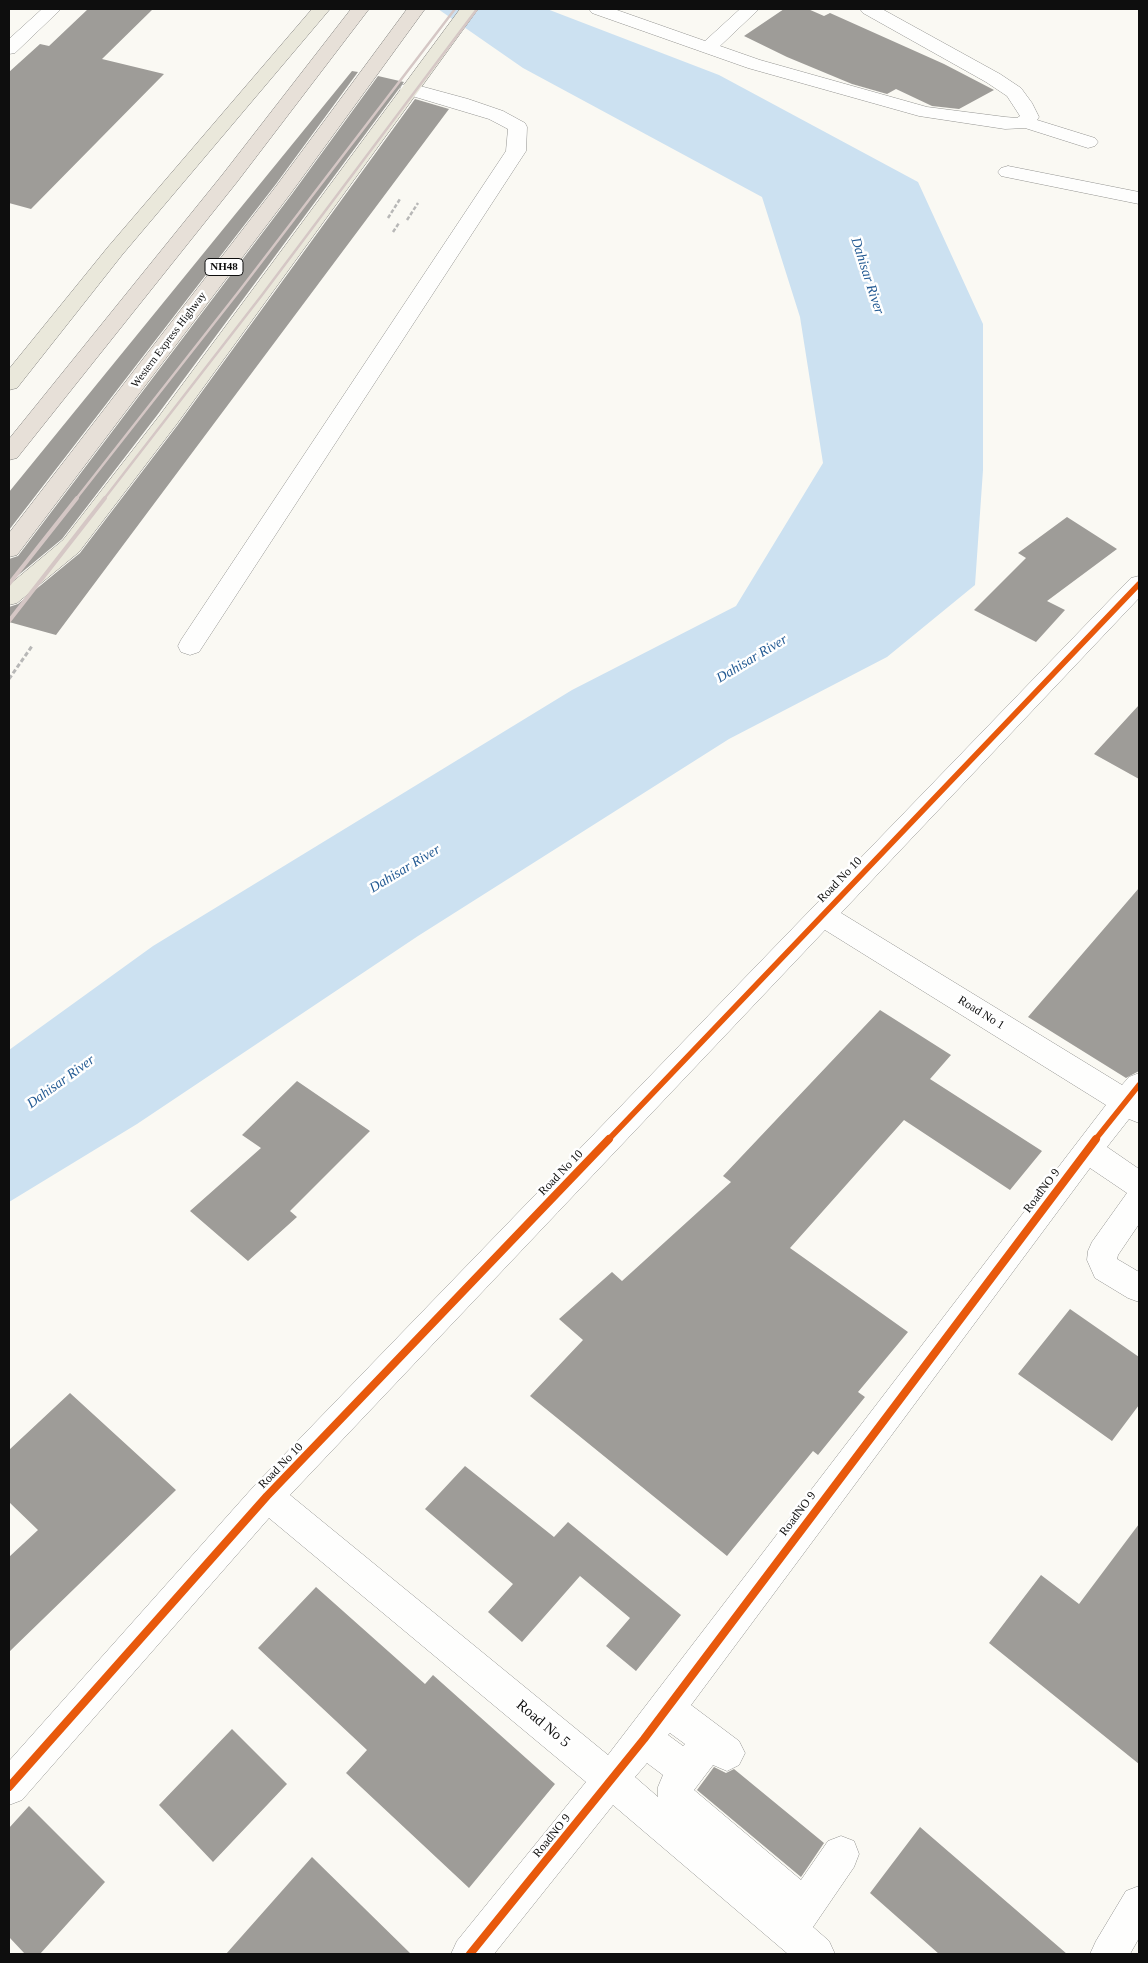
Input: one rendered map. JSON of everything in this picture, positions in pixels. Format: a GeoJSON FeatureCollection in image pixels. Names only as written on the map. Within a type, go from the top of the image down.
{"type":"FeatureCollection","features":[{"type":"Feature","properties":{"kind":"highway"},"geometry":{"type":"LineString","coordinates":[[9,453],[230,178],[360,9]]}},
{"type":"Feature","properties":{"kind":"highway","name":"Western Express Highway"},"geometry":{"type":"LineString","coordinates":[[9,549],[278,197],[416,9]]}},
{"type":"Feature","properties":{"kind":"main road"},"geometry":{"type":"LineString","coordinates":[[9,384],[115,251],[321,9]]}},
{"type":"Feature","properties":{"kind":"main road"},"geometry":{"type":"LineString","coordinates":[[9,597],[71,546],[168,420],[469,9]]}},
{"type":"Feature","properties":{"kind":"street"},"geometry":{"type":"LineString","coordinates":[[9,49],[52,9]]}},
{"type":"Feature","properties":{"kind":"street"},"geometry":{"type":"LineString","coordinates":[[598,9],[754,64],[926,112],[1018,124],[1025,122],[1030,117],[1028,111],[1014,92],[993,78],[869,9]]}},
{"type":"Feature","properties":{"kind":"street"},"geometry":{"type":"LineString","coordinates":[[707,48],[750,9]]}},
{"type":"Feature","properties":{"kind":"street"},"geometry":{"type":"LineString","coordinates":[[190,646],[516,151],[518,127],[414,82]]}},
{"type":"Feature","properties":{"kind":"street"},"geometry":{"type":"LineString","coordinates":[[1025,122],[1088,142]]}},
{"type":"Feature","properties":{"kind":"street"},"geometry":{"type":"LineString","coordinates":[[1008,172],[1139,198]]}},
{"type":"Feature","properties":{"kind":"street","name":"Road No 10"},"geometry":{"type":"LineString","coordinates":[[9,1787],[267,1496],[1139,584]]}},
{"type":"Feature","properties":{"kind":"street","name":"Road No 1"},"geometry":{"type":"LineString","coordinates":[[823,915],[1134,1099]]}},
{"type":"Feature","properties":{"kind":"street","name":"RoadNO 9"},"geometry":{"type":"LineString","coordinates":[[470,1954],[644,1738],[1086,1150],[1134,1099]]}},
{"type":"Feature","properties":{"kind":"street"},"geometry":{"type":"LineString","coordinates":[[1086,1150],[1139,1185]]}},
{"type":"Feature","properties":{"kind":"street"},"geometry":{"type":"LineString","coordinates":[[1139,1200],[1103,1251],[1102,1260],[1106,1268],[1139,1288]]}},
{"type":"Feature","properties":{"kind":"street","name":"Road No 5"},"geometry":{"type":"LineString","coordinates":[[267,1496],[611,1780],[712,1847]]}},
{"type":"Feature","properties":{"kind":"street"},"geometry":{"type":"LineString","coordinates":[[666,1708],[718,1747],[686,1770],[676,1788],[677,1799],[712,1847],[797,1919],[816,1954]]}},
{"type":"Feature","properties":{"kind":"street"},"geometry":{"type":"LineString","coordinates":[[644,1738],[686,1770]]}},
{"type":"Feature","properties":{"kind":"street"},"geometry":{"type":"LineString","coordinates":[[797,1919],[841,1854]]}},
{"type":"Feature","properties":{"kind":"street"},"geometry":{"type":"LineString","coordinates":[[1109,1954],[1139,1904]]}},
{"type":"Feature","properties":{"kind":"path"},"geometry":{"type":"LineString","coordinates":[[388,218],[400,199]]}},
{"type":"Feature","properties":{"kind":"path"},"geometry":{"type":"LineString","coordinates":[[408,220],[418,203]]}},
{"type":"Feature","properties":{"kind":"path"},"geometry":{"type":"LineString","coordinates":[[393,232],[399,223]]}},
{"type":"Feature","properties":{"kind":"path"},"geometry":{"type":"LineString","coordinates":[[9,679],[32,646]]}},
{"type":"Feature","properties":{"kind":"water","name":"Dahisar River"},"geometry":{"type":"Polygon","coordinates":[[[438,9],[547,9],[719,75],[918,182],[983,324],[983,470],[975,585],[887,657],[729,739],[418,936],[137,1124],[9,1202],[9,1050],[153,946],[572,690],[736,606],[823,463],[800,317],[762,197],[523,68],[438,9]]]}},
{"type":"Feature","properties":{"kind":"building"},"geometry":{"type":"Polygon","coordinates":[[[88,9],[153,9],[102,59],[164,74],[31,209],[9,203],[9,72],[40,44],[49,46],[88,9]]]}},
{"type":"Feature","properties":{"kind":"building"},"geometry":{"type":"Polygon","coordinates":[[[784,9],[808,9],[824,16],[830,13],[944,64],[994,90],[959,109],[932,106],[896,89],[887,94],[852,84],[787,57],[744,36],[784,9]]]}},
{"type":"Feature","properties":{"kind":"building"},"geometry":{"type":"Polygon","coordinates":[[[352,71],[358,72],[276,184],[9,530],[9,492],[352,71]]]}},
{"type":"Feature","properties":{"kind":"building"},"geometry":{"type":"Polygon","coordinates":[[[378,76],[404,82],[158,414],[62,539],[9,583],[9,559],[18,556],[292,194],[378,76]]]}},
{"type":"Feature","properties":{"kind":"building"},"geometry":{"type":"Polygon","coordinates":[[[415,99],[449,109],[56,635],[9,622],[9,607],[18,604],[80,553],[177,426],[415,99]]]}},
{"type":"Feature","properties":{"kind":"building"},"geometry":{"type":"Polygon","coordinates":[[[1067,517],[1117,549],[1047,601],[1065,610],[1036,642],[974,610],[1026,558],[1018,553],[1067,517]]]}},
{"type":"Feature","properties":{"kind":"building"},"geometry":{"type":"Polygon","coordinates":[[[1139,705],[1139,779],[1094,754],[1139,705]]]}},
{"type":"Feature","properties":{"kind":"building"},"geometry":{"type":"Polygon","coordinates":[[[1139,888],[1139,1071],[1126,1078],[1028,1017],[1139,888]]]}},
{"type":"Feature","properties":{"kind":"building"},"geometry":{"type":"Polygon","coordinates":[[[880,1010],[951,1055],[930,1079],[1042,1151],[1010,1190],[904,1120],[790,1248],[908,1332],[858,1392],[865,1397],[818,1455],[813,1451],[727,1556],[530,1396],[583,1340],[559,1319],[612,1272],[622,1281],[731,1182],[723,1176],[880,1010]]]}},
{"type":"Feature","properties":{"kind":"building"},"geometry":{"type":"Polygon","coordinates":[[[297,1081],[370,1131],[290,1211],[297,1217],[248,1261],[190,1211],[261,1148],[242,1135],[297,1081]]]}},
{"type":"Feature","properties":{"kind":"building"},"geometry":{"type":"Polygon","coordinates":[[[1070,1309],[1139,1357],[1139,1405],[1112,1441],[1018,1374],[1070,1309]]]}},
{"type":"Feature","properties":{"kind":"building"},"geometry":{"type":"Polygon","coordinates":[[[70,1393],[176,1490],[9,1652],[9,1557],[38,1530],[9,1502],[9,1450],[70,1393]]]}},
{"type":"Feature","properties":{"kind":"building"},"geometry":{"type":"Polygon","coordinates":[[[465,1466],[554,1537],[568,1522],[681,1615],[636,1671],[606,1646],[630,1618],[580,1576],[522,1642],[488,1612],[513,1584],[425,1509],[465,1466]]]}},
{"type":"Feature","properties":{"kind":"building"},"geometry":{"type":"Polygon","coordinates":[[[1139,1524],[1139,1764],[989,1643],[1041,1575],[1079,1604],[1139,1524]]]}},
{"type":"Feature","properties":{"kind":"building"},"geometry":{"type":"Polygon","coordinates":[[[316,1587],[425,1684],[433,1675],[555,1784],[469,1888],[346,1773],[367,1750],[258,1648],[316,1587]]]}},
{"type":"Feature","properties":{"kind":"building"},"geometry":{"type":"Polygon","coordinates":[[[232,1729],[287,1784],[213,1862],[159,1805],[232,1729]]]}},
{"type":"Feature","properties":{"kind":"building"},"geometry":{"type":"Polygon","coordinates":[[[714,1767],[726,1773],[734,1769],[824,1843],[801,1877],[697,1790],[714,1767]]]}},
{"type":"Feature","properties":{"kind":"building"},"geometry":{"type":"Polygon","coordinates":[[[29,1806],[105,1882],[40,1954],[25,1954],[9,1937],[9,1828],[29,1806]]]}},
{"type":"Feature","properties":{"kind":"building"},"geometry":{"type":"Polygon","coordinates":[[[920,1827],[1067,1954],[939,1954],[870,1893],[920,1827]]]}},
{"type":"Feature","properties":{"kind":"building"},"geometry":{"type":"Polygon","coordinates":[[[312,1857],[411,1954],[226,1954],[312,1857]]]}},
{"type":"Feature","properties":{"kind":"railway"},"geometry":{"type":"LineString","coordinates":[[76,499],[240,290],[455,9]]}},
{"type":"Feature","properties":{"kind":"railway"},"geometry":{"type":"LineString","coordinates":[[104,499],[262,295],[477,9]]}},
{"type":"Feature","properties":{"kind":"railway"},"geometry":{"type":"LineString","coordinates":[[9,584],[77,498]]}},
{"type":"Feature","properties":{"kind":"railway"},"geometry":{"type":"LineString","coordinates":[[9,621],[105,498]]}},
{"type":"Feature","properties":{"kind":"cycle path"},"geometry":{"type":"LineString","coordinates":[[9,1787],[267,1496],[1139,584]]}},
{"type":"Feature","properties":{"kind":"cycle path"},"geometry":{"type":"LineString","coordinates":[[470,1954],[644,1739],[1087,1150],[1139,1085]]}}]}
